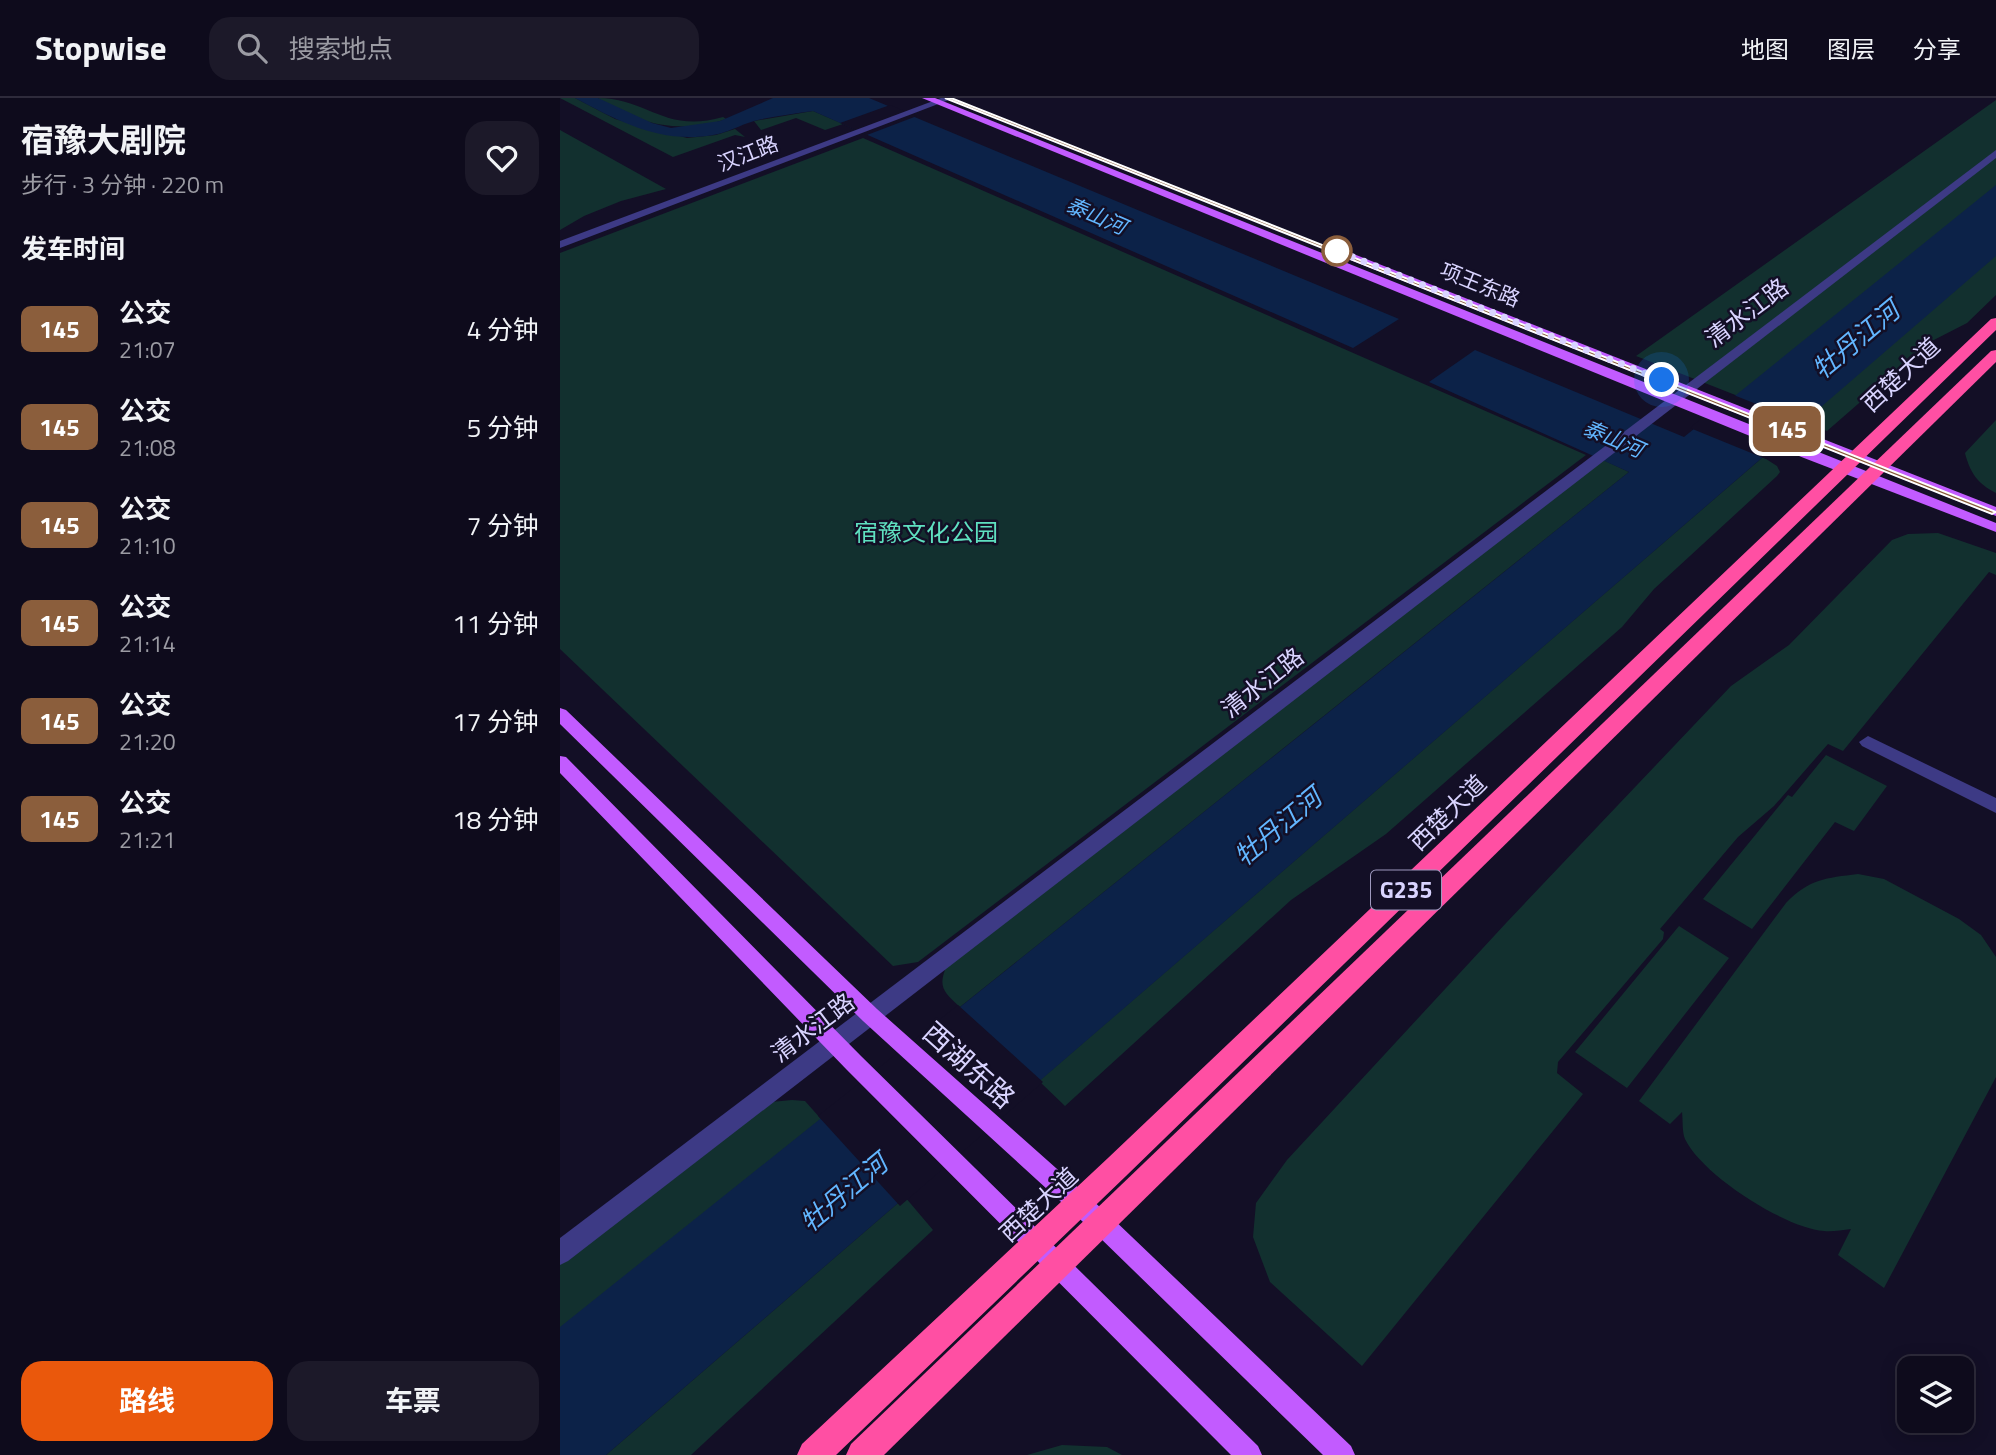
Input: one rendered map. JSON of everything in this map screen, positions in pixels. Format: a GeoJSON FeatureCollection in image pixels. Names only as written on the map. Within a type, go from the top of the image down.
{"type":"FeatureCollection","features":[{"type":"Feature","properties":{"kind":"highway","name":"西楚大道"},"geometry":{"type":"LineString","coordinates":[[813,1455],[1996,322]]}},
{"type":"Feature","properties":{"kind":"highway","name":"西楚大道"},"geometry":{"type":"LineString","coordinates":[[862,1455],[1996,354]]}},
{"type":"Feature","properties":{"kind":"main road","name":"项王东路"},"geometry":{"type":"LineString","coordinates":[[938,99],[1823,443],[1849,462]]}},
{"type":"Feature","properties":{"kind":"main road","name":"项王东路"},"geometry":{"type":"LineString","coordinates":[[938,99],[1809,455],[1849,462],[1996,528]]}},
{"type":"Feature","properties":{"kind":"main road","name":"项王东路"},"geometry":{"type":"LineString","coordinates":[[1873,472],[1996,512]]}},
{"type":"Feature","properties":{"kind":"main road","name":"西湖东路"},"geometry":{"type":"LineString","coordinates":[[560,714],[870,1015],[1102,1224],[1342,1455]]}},
{"type":"Feature","properties":{"kind":"main road"},"geometry":{"type":"LineString","coordinates":[[560,762],[854,1063],[1249,1455]]}},
{"type":"Feature","properties":{"kind":"street","name":"汉江路"},"geometry":{"type":"LineString","coordinates":[[560,238],[938,99]]}},
{"type":"Feature","properties":{"kind":"street","name":"汉江路"},"geometry":{"type":"LineString","coordinates":[[560,245],[850,132]]}},
{"type":"Feature","properties":{"kind":"street","name":"清水江路"},"geometry":{"type":"LineString","coordinates":[[560,1253],[1996,153]]}},
{"type":"Feature","properties":{"kind":"street"},"geometry":{"type":"LineString","coordinates":[[1868,742],[1996,806]]}},
{"type":"Feature","properties":{"kind":"green space"},"geometry":{"type":"Polygon","coordinates":[[[560,98],[575,98],[615,119],[687,138],[716,135],[735,129],[745,137],[735,135],[673,157],[560,98]]]}},
{"type":"Feature","properties":{"kind":"green space"},"geometry":{"type":"Polygon","coordinates":[[[598,98],[630,103],[686,121],[723,117],[726,119],[693,126],[659,124],[627,114],[598,98]]]}},
{"type":"Feature","properties":{"kind":"green space"},"geometry":{"type":"Polygon","coordinates":[[[1996,100],[1996,295],[1967,323],[1928,343],[1827,431],[1636,356],[1996,100]]]}},
{"type":"Feature","properties":{"kind":"green space"},"geometry":{"type":"Polygon","coordinates":[[[813,111],[843,124],[825,130],[796,118],[761,130],[754,121],[813,111]]]}},
{"type":"Feature","properties":{"kind":"green space"},"geometry":{"type":"Polygon","coordinates":[[[560,130],[666,189],[621,201],[584,216],[560,230],[560,130]]]}},
{"type":"Feature","properties":{"kind":"green space","name":"宿豫文化公园"},"geometry":{"type":"Polygon","coordinates":[[[863,138],[1586,455],[918,962],[893,966],[560,649],[560,253],[863,138]]]}},
{"type":"Feature","properties":{"kind":"green space"},"geometry":{"type":"Polygon","coordinates":[[[1996,420],[1996,493],[1976,477],[1965,453],[1996,420]]]}},
{"type":"Feature","properties":{"kind":"green space"},"geometry":{"type":"Polygon","coordinates":[[[1763,457],[1777,466],[1780,472],[1777,476],[1654,589],[1622,627],[1386,834],[1291,900],[1065,1106],[1039,1081],[1763,457]]]}},
{"type":"Feature","properties":{"kind":"green space"},"geometry":{"type":"Polygon","coordinates":[[[1603,460],[1629,472],[960,1007],[945,992],[942,982],[948,962],[1603,460]]]}},
{"type":"Feature","properties":{"kind":"green space"},"geometry":{"type":"Polygon","coordinates":[[[1938,533],[1996,553],[1996,575],[1989,572],[1843,751],[1828,744],[1774,806],[1738,837],[1660,929],[1664,932],[1663,939],[1558,1062],[1557,1073],[1583,1094],[1362,1366],[1270,1282],[1253,1237],[1256,1203],[1287,1160],[1507,922],[1731,686],[1789,645],[1892,540],[1908,534],[1938,533]]]}},
{"type":"Feature","properties":{"kind":"green space"},"geometry":{"type":"Polygon","coordinates":[[[1826,755],[1887,786],[1854,831],[1835,822],[1752,929],[1703,899],[1788,795],[1792,797],[1826,755]]]}},
{"type":"Feature","properties":{"kind":"green space"},"geometry":{"type":"Polygon","coordinates":[[[1858,874],[1884,879],[1959,919],[1981,935],[1996,957],[1996,1077],[1884,1288],[1838,1255],[1851,1229],[1827,1231],[1808,1228],[1767,1210],[1726,1183],[1694,1153],[1684,1136],[1682,1112],[1670,1124],[1639,1101],[1786,903],[1810,884],[1858,874]]]}},
{"type":"Feature","properties":{"kind":"green space"},"geometry":{"type":"Polygon","coordinates":[[[1679,926],[1729,958],[1627,1088],[1575,1052],[1679,926]]]}},
{"type":"Feature","properties":{"kind":"green space"},"geometry":{"type":"Polygon","coordinates":[[[805,1101],[821,1119],[560,1329],[560,1259],[771,1102],[805,1101]]]}},
{"type":"Feature","properties":{"kind":"green space"},"geometry":{"type":"Polygon","coordinates":[[[905,1197],[933,1230],[691,1455],[606,1455],[905,1197]]]}},
{"type":"Feature","properties":{"kind":"green space"},"geometry":{"type":"Polygon","coordinates":[[[1062,1445],[1107,1447],[1122,1455],[1027,1455],[1062,1445]]]}},
{"type":"Feature","properties":{"kind":"water","name":"泰山河"},"geometry":{"type":"Polygon","coordinates":[[[575,98],[598,98],[652,123],[671,128],[720,121],[773,98],[869,98],[1399,319],[1353,348],[813,111],[761,119],[723,133],[694,137],[658,134],[641,129],[575,98]]]}},
{"type":"Feature","properties":{"kind":"water"},"geometry":{"type":"Polygon","coordinates":[[[1996,185],[1996,256],[606,1455],[560,1455],[560,1327],[1629,472],[1429,382],[1475,350],[1684,437],[1996,185]]]}},
{"type":"Feature","properties":{"kind":"pier"},"geometry":{"type":"Polygon","coordinates":[[[890,105],[917,116],[867,135],[840,123],[890,105]]]}},
{"type":"Feature","properties":{"kind":"pier"},"geometry":{"type":"Polygon","coordinates":[[[1731,394],[1807,424],[1766,459],[1690,428],[1731,394]]]}},
{"type":"Feature","properties":{"kind":"pier"},"geometry":{"type":"Polygon","coordinates":[[[958,1005],[1043,1082],[900,1206],[818,1116],[958,1005]]]}},
{"type":"Feature","properties":{"kind":"bus line","name":"145"},"geometry":{"type":"LineString","coordinates":[[948,98],[1996,512]]}},
{"type":"Feature","properties":{"kind":"route"},"geometry":{"type":"LineString","coordinates":[[1337,251],[1333,249],[1662,380]]}},
{"type":"Feature","properties":{"kind":"water label","name":"牡丹江河"},"geometry":{"type":"Point","coordinates":[1856,340]}},
{"type":"Feature","properties":{"kind":"water label","name":"牡丹江河"},"geometry":{"type":"Point","coordinates":[1278,827]}},
{"type":"Feature","properties":{"kind":"water label","name":"牡丹江河"},"geometry":{"type":"Point","coordinates":[844,1193]}}]}
